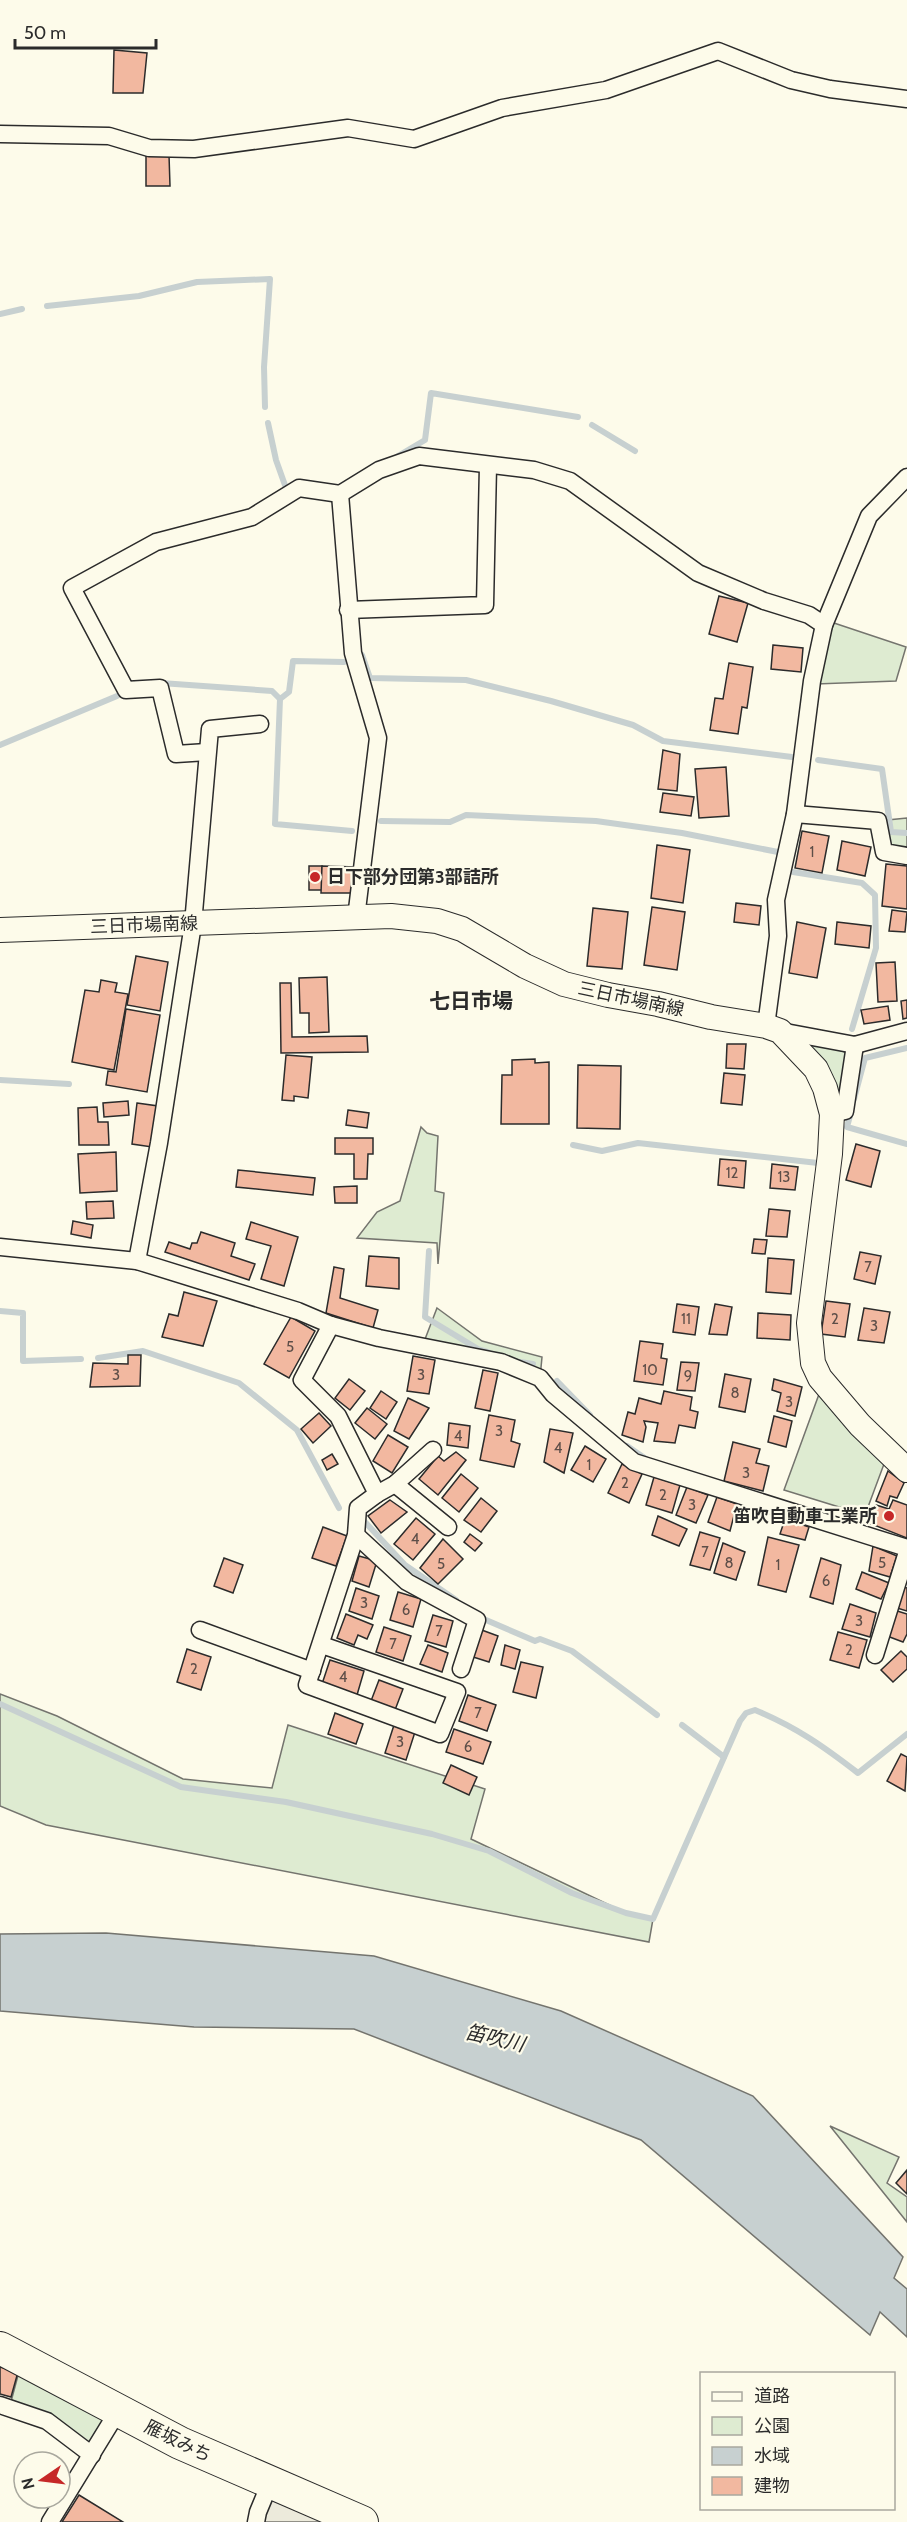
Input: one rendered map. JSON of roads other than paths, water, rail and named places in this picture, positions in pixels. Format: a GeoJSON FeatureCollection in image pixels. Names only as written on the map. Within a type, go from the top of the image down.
{"type":"FeatureCollection","features":[{"type":"Feature","properties":{"kind":"highway","name":"雁坂みち"},"geometry":{"type":"LineString","coordinates":[[0,2348],[180,2443],[362,2522]]}},
{"type":"Feature","properties":{"kind":"main road","name":"三日市場南線"},"geometry":{"type":"LineString","coordinates":[[0,930],[391,916],[437,921],[462,929],[525,966],[564,984],[711,1017],[773,1028]]}},
{"type":"Feature","properties":{"kind":"main road"},"geometry":{"type":"LineString","coordinates":[[773,1028],[816,1069],[825,1088],[832,1114],[830,1154],[809,1323],[813,1363],[820,1378],[860,1425],[907,1470]]}},
{"type":"Feature","properties":{"kind":"street"},"geometry":{"type":"LineString","coordinates":[[0,134],[109,136],[149,148],[194,149],[348,128],[414,139],[502,108],[606,90],[718,51],[791,80],[830,89],[907,99]]}},
{"type":"Feature","properties":{"kind":"street"},"geometry":{"type":"LineString","coordinates":[[207,752],[176,754],[160,688],[126,690],[72,588],[156,542],[252,517],[299,488],[340,494],[380,470],[419,456],[534,470],[570,481],[698,573],[764,601],[809,615],[824,625]]}},
{"type":"Feature","properties":{"kind":"street"},"geometry":{"type":"LineString","coordinates":[[348,610],[485,605],[488,466]]}},
{"type":"Feature","properties":{"kind":"street"},"geometry":{"type":"LineString","coordinates":[[907,477],[869,516],[824,625],[812,681],[795,814],[776,900],[778,936],[773,1028],[855,1045],[907,1031]]}},
{"type":"Feature","properties":{"kind":"street"},"geometry":{"type":"LineString","coordinates":[[340,494],[353,653],[378,738],[356,918]]}},
{"type":"Feature","properties":{"kind":"street"},"geometry":{"type":"LineString","coordinates":[[137,1261],[159,1143],[193,924],[210,729],[260,724]]}},
{"type":"Feature","properties":{"kind":"street"},"geometry":{"type":"LineString","coordinates":[[795,814],[878,821],[884,852],[907,856]]}},
{"type":"Feature","properties":{"kind":"street"},"geometry":{"type":"LineString","coordinates":[[832,1114],[845,1111],[855,1045]]}},
{"type":"Feature","properties":{"kind":"street"},"geometry":{"type":"LineString","coordinates":[[0,1247],[137,1261],[298,1311],[331,1325],[379,1338],[501,1362],[540,1378],[553,1394],[634,1462],[907,1548]]}},
{"type":"Feature","properties":{"kind":"street"},"geometry":{"type":"LineString","coordinates":[[331,1325],[302,1380],[338,1416],[377,1494]]}},
{"type":"Feature","properties":{"kind":"street"},"geometry":{"type":"LineString","coordinates":[[322,1645],[458,1692],[440,1734],[307,1686],[356,1535],[358,1509],[395,1484],[433,1450]]}},
{"type":"Feature","properties":{"kind":"street"},"geometry":{"type":"LineString","coordinates":[[395,1484],[448,1527]]}},
{"type":"Feature","properties":{"kind":"street"},"geometry":{"type":"LineString","coordinates":[[356,1535],[407,1582],[477,1620],[461,1669]]}},
{"type":"Feature","properties":{"kind":"street"},"geometry":{"type":"LineString","coordinates":[[874,1655],[907,1552]]}},
{"type":"Feature","properties":{"kind":"street"},"geometry":{"type":"LineString","coordinates":[[200,1630],[312,1671]]}},
{"type":"Feature","properties":{"kind":"street"},"geometry":{"type":"LineString","coordinates":[[0,2405],[47,2421],[92,2456]]}},
{"type":"Feature","properties":{"kind":"street"},"geometry":{"type":"LineString","coordinates":[[50,2522],[118,2411]]}},
{"type":"Feature","properties":{"kind":"street"},"geometry":{"type":"LineString","coordinates":[[256,2522],[270,2483]]}},
{"type":"Feature","properties":{"kind":"water","name":"笛吹川"},"geometry":{"type":"Polygon","coordinates":[[[106,1933],[374,1956],[561,2011],[753,2096],[903,2257],[894,2278],[907,2289],[907,2337],[880,2312],[870,2335],[641,2140],[354,2029],[194,2027],[0,2011],[0,1934],[106,1933]]]}},
{"type":"Feature","properties":{"kind":"waterway"},"geometry":{"type":"LineString","coordinates":[[47,306],[139,296],[197,282],[270,279],[264,367],[265,407]]}},
{"type":"Feature","properties":{"kind":"waterway"},"geometry":{"type":"LineString","coordinates":[[0,314],[22,309]]}},
{"type":"Feature","properties":{"kind":"waterway"},"geometry":{"type":"LineString","coordinates":[[398,456],[425,440],[431,393],[578,417]]}},
{"type":"Feature","properties":{"kind":"waterway"},"geometry":{"type":"LineString","coordinates":[[268,423],[276,460],[286,488]]}},
{"type":"Feature","properties":{"kind":"waterway"},"geometry":{"type":"LineString","coordinates":[[592,425],[635,451]]}},
{"type":"Feature","properties":{"kind":"waterway"},"geometry":{"type":"LineString","coordinates":[[362,655],[370,678],[466,680],[551,701],[633,725],[663,741],[792,757]]}},
{"type":"Feature","properties":{"kind":"waterway"},"geometry":{"type":"LineString","coordinates":[[161,683],[272,691],[280,699],[289,692],[293,661],[344,662]]}},
{"type":"Feature","properties":{"kind":"waterway"},"geometry":{"type":"LineString","coordinates":[[0,745],[117,696]]}},
{"type":"Feature","properties":{"kind":"waterway"},"geometry":{"type":"LineString","coordinates":[[280,699],[275,824],[352,831]]}},
{"type":"Feature","properties":{"kind":"waterway"},"geometry":{"type":"LineString","coordinates":[[818,760],[882,769],[891,832],[907,833]]}},
{"type":"Feature","properties":{"kind":"waterway"},"geometry":{"type":"LineString","coordinates":[[381,821],[450,822],[466,815],[596,821],[682,833],[778,852]]}},
{"type":"Feature","properties":{"kind":"waterway"},"geometry":{"type":"LineString","coordinates":[[793,872],[862,883],[875,895],[876,948],[852,1029]]}},
{"type":"Feature","properties":{"kind":"waterway"},"geometry":{"type":"LineString","coordinates":[[854,1099],[865,1058],[907,1048]]}},
{"type":"Feature","properties":{"kind":"waterway"},"geometry":{"type":"LineString","coordinates":[[0,1080],[69,1084]]}},
{"type":"Feature","properties":{"kind":"waterway"},"geometry":{"type":"LineString","coordinates":[[851,1112],[847,1127],[907,1144]]}},
{"type":"Feature","properties":{"kind":"waterway"},"geometry":{"type":"LineString","coordinates":[[573,1145],[602,1151],[638,1143],[818,1163]]}},
{"type":"Feature","properties":{"kind":"waterway"},"geometry":{"type":"LineString","coordinates":[[429,1251],[425,1317],[478,1349],[488,1352]]}},
{"type":"Feature","properties":{"kind":"waterway"},"geometry":{"type":"LineString","coordinates":[[0,1311],[23,1313],[23,1361],[81,1359]]}},
{"type":"Feature","properties":{"kind":"waterway"},"geometry":{"type":"LineString","coordinates":[[98,1358],[143,1351],[239,1383],[297,1430],[339,1508]]}},
{"type":"Feature","properties":{"kind":"waterway"},"geometry":{"type":"LineString","coordinates":[[520,1362],[533,1364]]}},
{"type":"Feature","properties":{"kind":"waterway"},"geometry":{"type":"LineString","coordinates":[[557,1381],[590,1415]]}},
{"type":"Feature","properties":{"kind":"waterway"},"geometry":{"type":"LineString","coordinates":[[627,1446],[646,1459]]}},
{"type":"Feature","properties":{"kind":"waterway"},"geometry":{"type":"LineString","coordinates":[[364,1521],[405,1565],[456,1600]]}},
{"type":"Feature","properties":{"kind":"waterway"},"geometry":{"type":"LineString","coordinates":[[479,1617],[535,1641],[540,1639],[572,1651],[657,1715]]}},
{"type":"Feature","properties":{"kind":"waterway"},"geometry":{"type":"LineString","coordinates":[[0,1704],[181,1787],[286,1802],[432,1834],[489,1851],[572,1893],[626,1913],[653,1919],[740,1721],[746,1713],[755,1710],[783,1723],[821,1746],[858,1773],[907,1734]]}},
{"type":"Feature","properties":{"kind":"waterway"},"geometry":{"type":"LineString","coordinates":[[682,1725],[724,1757]]}},
{"type":"Feature","properties":{"kind":"place","name":"日下部分団第3部詰所"},"geometry":{"type":"Point","coordinates":[315,877]}},
{"type":"Feature","properties":{"kind":"place","name":"笛吹自動車工業所"},"geometry":{"type":"Point","coordinates":[889,1516]}},
{"type":"Feature","properties":{"kind":"district","name":"七日市場"},"geometry":{"type":"Point","coordinates":[471,1000]}}]}
